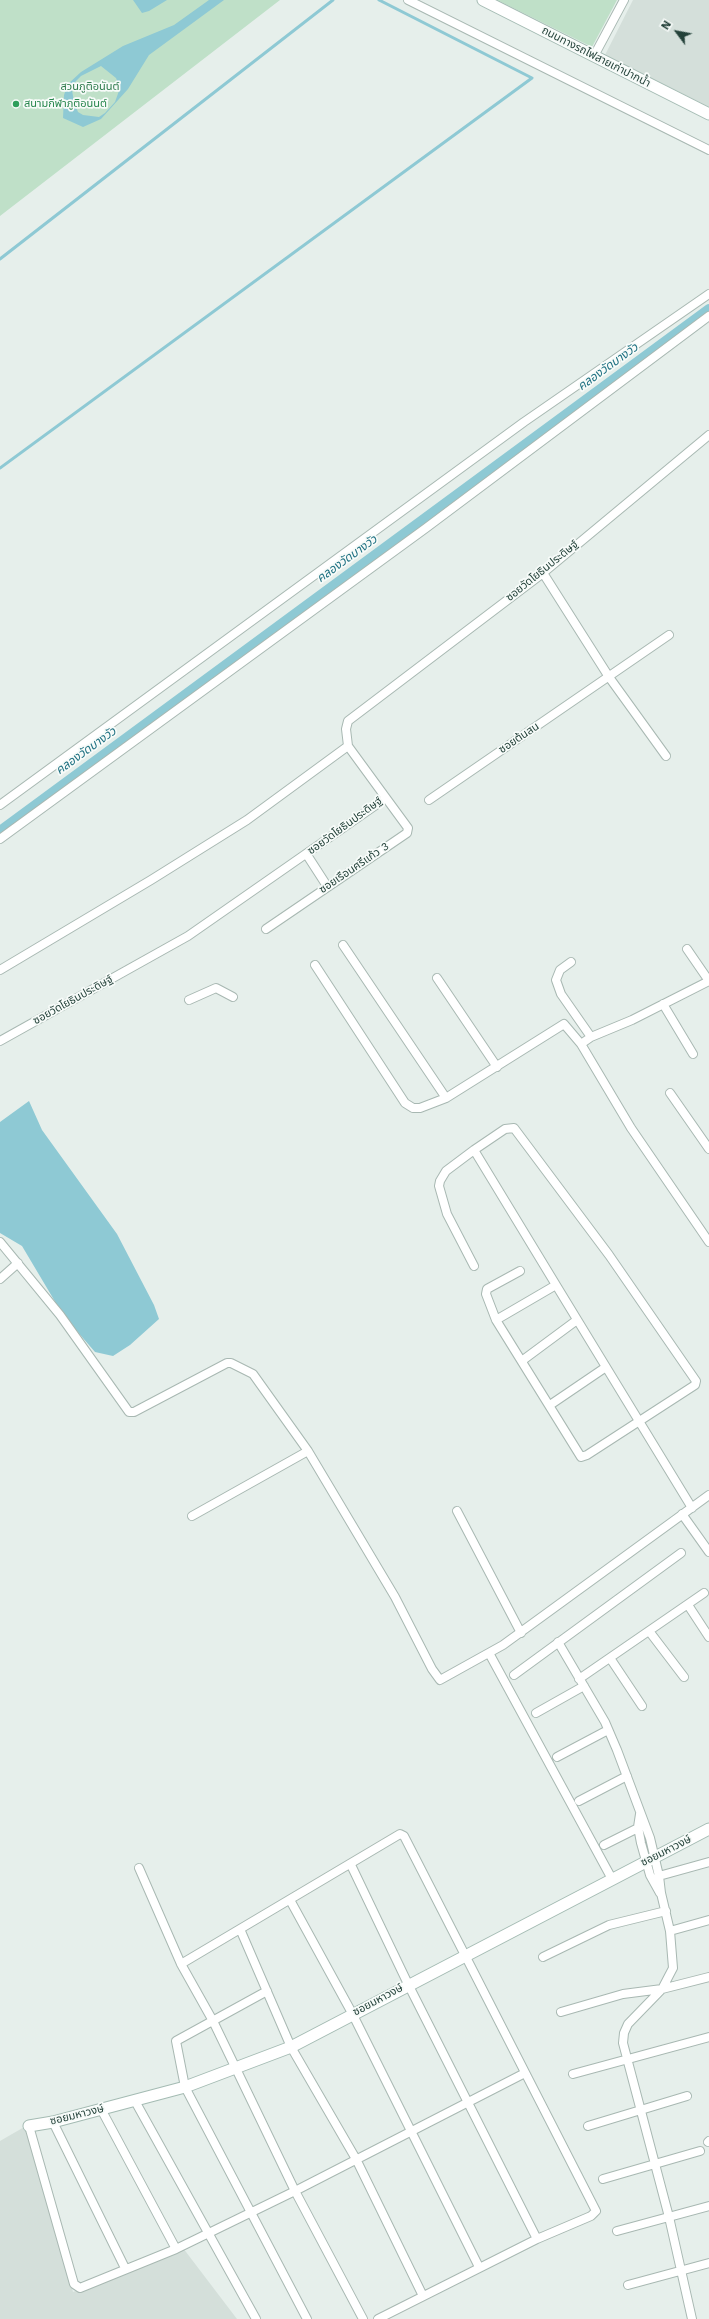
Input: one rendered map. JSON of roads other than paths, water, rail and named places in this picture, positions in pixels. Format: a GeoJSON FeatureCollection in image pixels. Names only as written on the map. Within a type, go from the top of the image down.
{"type":"FeatureCollection","features":[{"type":"Feature","properties":{"kind":"street"},"geometry":{"type":"LineString","coordinates":[[408,0],[709,150]]}},
{"type":"Feature","properties":{"kind":"street","name":"ถนนทางรถไฟสายเก่าปากน้ำ"},"geometry":{"type":"LineString","coordinates":[[483,0],[709,114]]}},
{"type":"Feature","properties":{"kind":"street"},"geometry":{"type":"LineString","coordinates":[[594,56],[624,0]]}},
{"type":"Feature","properties":{"kind":"street"},"geometry":{"type":"LineString","coordinates":[[0,805],[524,422],[709,294]]}},
{"type":"Feature","properties":{"kind":"street"},"geometry":{"type":"LineString","coordinates":[[0,839],[426,528],[709,316]]}},
{"type":"Feature","properties":{"kind":"street","name":"ซอยวัดโยธินประดิษฐ์"},"geometry":{"type":"LineString","coordinates":[[0,1041],[188,936],[307,855],[386,798],[348,746],[346,729],[351,719],[543,573],[709,435]]}},
{"type":"Feature","properties":{"kind":"street"},"geometry":{"type":"LineString","coordinates":[[543,573],[609,676],[666,756]]}},
{"type":"Feature","properties":{"kind":"street","name":"ซอยต้นสน"},"geometry":{"type":"LineString","coordinates":[[429,800],[669,635]]}},
{"type":"Feature","properties":{"kind":"street"},"geometry":{"type":"LineString","coordinates":[[0,970],[247,820],[348,746]]}},
{"type":"Feature","properties":{"kind":"street","name":"ซอยเรือนศรีแก้ว 3"},"geometry":{"type":"LineString","coordinates":[[266,929],[408,832],[386,798]]}},
{"type":"Feature","properties":{"kind":"street"},"geometry":{"type":"LineString","coordinates":[[307,855],[327,886]]}},
{"type":"Feature","properties":{"kind":"street"},"geometry":{"type":"LineString","coordinates":[[343,946],[446,1098]]}},
{"type":"Feature","properties":{"kind":"street"},"geometry":{"type":"LineString","coordinates":[[581,1044],[591,1037],[709,981],[687,949]]}},
{"type":"Feature","properties":{"kind":"street"},"geometry":{"type":"LineString","coordinates":[[572,962],[560,970],[556,980],[561,994],[591,1037]]}},
{"type":"Feature","properties":{"kind":"street"},"geometry":{"type":"LineString","coordinates":[[315,965],[405,1103],[413,1108],[420,1108],[446,1098],[564,1024],[581,1044],[631,1128],[709,1242]]}},
{"type":"Feature","properties":{"kind":"street"},"geometry":{"type":"LineString","coordinates":[[438,978],[496,1067]]}},
{"type":"Feature","properties":{"kind":"street"},"geometry":{"type":"LineString","coordinates":[[189,1000],[216,988],[233,997]]}},
{"type":"Feature","properties":{"kind":"street"},"geometry":{"type":"LineString","coordinates":[[663,1004],[693,1054]]}},
{"type":"Feature","properties":{"kind":"street"},"geometry":{"type":"LineString","coordinates":[[670,1093],[709,1149]]}},
{"type":"Feature","properties":{"kind":"street"},"geometry":{"type":"LineString","coordinates":[[474,1266],[447,1214],[439,1186],[446,1171],[474,1150],[505,1129],[517,1130],[609,1255],[696,1381],[692,1389],[582,1458],[496,1320],[486,1294],[486,1290],[520,1271]]}},
{"type":"Feature","properties":{"kind":"street"},"geometry":{"type":"LineString","coordinates":[[474,1150],[692,1508]]}},
{"type":"Feature","properties":{"kind":"street"},"geometry":{"type":"LineString","coordinates":[[0,1242],[60,1315],[129,1412],[134,1412],[223,1364],[231,1363],[253,1374],[308,1451],[395,1597],[432,1669],[440,1680],[489,1653],[521,1633],[709,1495]]}},
{"type":"Feature","properties":{"kind":"street"},"geometry":{"type":"LineString","coordinates":[[0,1279],[18,1263]]}},
{"type":"Feature","properties":{"kind":"street"},"geometry":{"type":"LineString","coordinates":[[496,1320],[556,1286]]}},
{"type":"Feature","properties":{"kind":"street"},"geometry":{"type":"LineString","coordinates":[[522,1360],[577,1320]]}},
{"type":"Feature","properties":{"kind":"street"},"geometry":{"type":"LineString","coordinates":[[550,1405],[606,1366]]}},
{"type":"Feature","properties":{"kind":"street"},"geometry":{"type":"LineString","coordinates":[[192,1516],[308,1451]]}},
{"type":"Feature","properties":{"kind":"street"},"geometry":{"type":"LineString","coordinates":[[457,1511],[521,1633]]}},
{"type":"Feature","properties":{"kind":"street"},"geometry":{"type":"LineString","coordinates":[[682,1514],[709,1552]]}},
{"type":"Feature","properties":{"kind":"street"},"geometry":{"type":"LineString","coordinates":[[514,1675],[682,1553]]}},
{"type":"Feature","properties":{"kind":"street"},"geometry":{"type":"LineString","coordinates":[[580,1679],[704,1593]]}},
{"type":"Feature","properties":{"kind":"street"},"geometry":{"type":"LineString","coordinates":[[688,1605],[709,1637]]}},
{"type":"Feature","properties":{"kind":"street"},"geometry":{"type":"LineString","coordinates":[[649,1631],[684,1677]]}},
{"type":"Feature","properties":{"kind":"street"},"geometry":{"type":"LineString","coordinates":[[558,1642],[608,1730],[627,1776],[640,1814],[651,1859],[659,1876],[661,1893],[670,1931],[673,1968],[662,1989],[628,2024],[624,2033],[623,2043],[626,2060],[641,2110],[669,2217],[680,2272],[692,2319]]}},
{"type":"Feature","properties":{"kind":"street"},"geometry":{"type":"LineString","coordinates":[[489,1653],[612,1879]]}},
{"type":"Feature","properties":{"kind":"street"},"geometry":{"type":"LineString","coordinates":[[610,1658],[642,1706]]}},
{"type":"Feature","properties":{"kind":"street"},"geometry":{"type":"LineString","coordinates":[[536,1713],[584,1686]]}},
{"type":"Feature","properties":{"kind":"street"},"geometry":{"type":"LineString","coordinates":[[557,1757],[608,1730]]}},
{"type":"Feature","properties":{"kind":"street"},"geometry":{"type":"LineString","coordinates":[[579,1801],[627,1776]]}},
{"type":"Feature","properties":{"kind":"street"},"geometry":{"type":"LineString","coordinates":[[604,1845],[642,1826]]}},
{"type":"Feature","properties":{"kind":"street","name":"ซอยมหาวงษ์"},"geometry":{"type":"LineString","coordinates":[[29,2126],[53,2122],[185,2087],[291,2046],[709,1829]]}},
{"type":"Feature","properties":{"kind":"street"},"geometry":{"type":"LineString","coordinates":[[181,1964],[402,1834],[596,2211],[591,2216],[537,2239],[378,2319]]}},
{"type":"Feature","properties":{"kind":"street"},"geometry":{"type":"LineString","coordinates":[[651,1859],[650,1875],[661,1893]]}},
{"type":"Feature","properties":{"kind":"street"},"geometry":{"type":"LineString","coordinates":[[659,1876],[709,1862]]}},
{"type":"Feature","properties":{"kind":"street"},"geometry":{"type":"LineString","coordinates":[[350,1865],[408,1984],[537,2239]]}},
{"type":"Feature","properties":{"kind":"street"},"geometry":{"type":"LineString","coordinates":[[139,1868],[181,1964],[213,2021],[295,2191],[363,2319]]}},
{"type":"Feature","properties":{"kind":"street"},"geometry":{"type":"LineString","coordinates":[[290,1900],[352,2014],[480,2267]]}},
{"type":"Feature","properties":{"kind":"street"},"geometry":{"type":"LineString","coordinates":[[543,1957],[609,1925],[666,1911]]}},
{"type":"Feature","properties":{"kind":"street"},"geometry":{"type":"LineString","coordinates":[[670,1931],[709,1920]]}},
{"type":"Feature","properties":{"kind":"street"},"geometry":{"type":"LineString","coordinates":[[240,1929],[291,2046],[356,2159],[423,2296]]}},
{"type":"Feature","properties":{"kind":"street"},"geometry":{"type":"LineString","coordinates":[[561,2012],[623,1994],[662,1989],[709,1977]]}},
{"type":"Feature","properties":{"kind":"street"},"geometry":{"type":"LineString","coordinates":[[267,1991],[176,2041],[185,2087],[307,2319]]}},
{"type":"Feature","properties":{"kind":"street"},"geometry":{"type":"LineString","coordinates":[[573,2074],[709,2037]]}},
{"type":"Feature","properties":{"kind":"street"},"geometry":{"type":"LineString","coordinates":[[29,2126],[74,2284],[80,2288],[125,2268],[176,2249],[209,2231],[295,2191],[526,2073]]}},
{"type":"Feature","properties":{"kind":"street"},"geometry":{"type":"LineString","coordinates":[[588,2126],[687,2096]]}},
{"type":"Feature","properties":{"kind":"street"},"geometry":{"type":"LineString","coordinates":[[134,2100],[209,2231],[256,2319]]}},
{"type":"Feature","properties":{"kind":"street"},"geometry":{"type":"LineString","coordinates":[[101,2109],[176,2249]]}},
{"type":"Feature","properties":{"kind":"street"},"geometry":{"type":"LineString","coordinates":[[53,2122],[125,2268]]}},
{"type":"Feature","properties":{"kind":"street"},"geometry":{"type":"LineString","coordinates":[[603,2179],[700,2151]]}},
{"type":"Feature","properties":{"kind":"street"},"geometry":{"type":"LineString","coordinates":[[617,2231],[709,2206]]}},
{"type":"Feature","properties":{"kind":"street"},"geometry":{"type":"LineString","coordinates":[[628,2285],[709,2263]]}},
{"type":"Feature","properties":{"kind":"water"},"geometry":{"type":"Polygon","coordinates":[[[133,0],[167,0],[149,11],[142,13],[133,0]]]}},
{"type":"Feature","properties":{"kind":"water"},"geometry":{"type":"Polygon","coordinates":[[[209,0],[224,0],[149,55],[128,89],[101,119],[83,127],[63,118],[64,95],[68,84],[81,72],[123,46],[174,25],[209,0]],[[101,66],[81,76],[75,82],[72,90],[74,102],[78,112],[83,115],[99,117],[105,113],[115,102],[120,88],[116,78],[101,66]]]}},
{"type":"Feature","properties":{"kind":"water"},"geometry":{"type":"Polygon","coordinates":[[[29,1101],[42,1130],[117,1234],[154,1305],[159,1319],[130,1345],[113,1356],[95,1352],[63,1315],[22,1246],[0,1233],[0,1122],[29,1101]]]}},
{"type":"Feature","properties":{"kind":"waterway"},"geometry":{"type":"LineString","coordinates":[[0,259],[333,0]]}},
{"type":"Feature","properties":{"kind":"waterway"},"geometry":{"type":"LineString","coordinates":[[0,468],[532,78],[379,0]]}},
{"type":"Feature","properties":{"kind":"waterway","name":"คลองวัดบางวัว"},"geometry":{"type":"LineString","coordinates":[[0,831],[709,309]]}},
{"type":"Feature","properties":{"kind":"place","name":"สนามกีฬาภูติอนันต์"},"geometry":{"type":"Point","coordinates":[16,104]}},
{"type":"Feature","properties":{"kind":"park label","name":"สวนภูติอนันต์"},"geometry":{"type":"Point","coordinates":[90,87]}}]}
